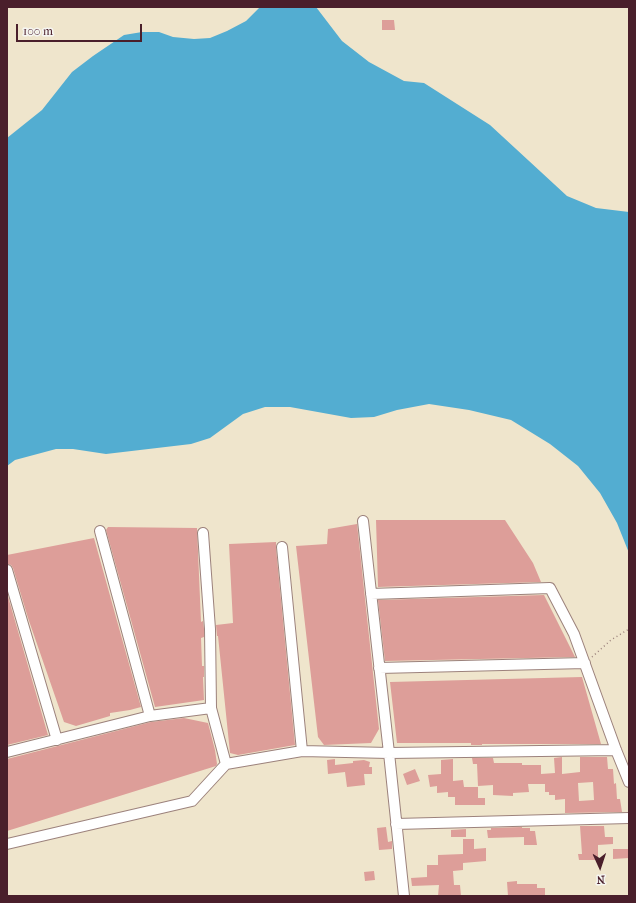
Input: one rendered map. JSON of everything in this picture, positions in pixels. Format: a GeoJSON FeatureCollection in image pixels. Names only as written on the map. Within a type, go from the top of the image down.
{"type":"FeatureCollection","features":[{"type":"Feature","properties":{"kind":"street"},"geometry":{"type":"LineString","coordinates":[[363,521],[404,896]]}},
{"type":"Feature","properties":{"kind":"street"},"geometry":{"type":"LineString","coordinates":[[100,531],[150,716]]}},
{"type":"Feature","properties":{"kind":"street"},"geometry":{"type":"LineString","coordinates":[[203,534],[210,629],[211,708],[226,764]]}},
{"type":"Feature","properties":{"kind":"street"},"geometry":{"type":"LineString","coordinates":[[282,547],[302,751]]}},
{"type":"Feature","properties":{"kind":"street"},"geometry":{"type":"LineString","coordinates":[[7,570],[57,740]]}},
{"type":"Feature","properties":{"kind":"street"},"geometry":{"type":"LineString","coordinates":[[371,594],[550,588],[574,634],[629,782]]}},
{"type":"Feature","properties":{"kind":"street"},"geometry":{"type":"LineString","coordinates":[[379,668],[585,663]]}},
{"type":"Feature","properties":{"kind":"street"},"geometry":{"type":"LineString","coordinates":[[7,752],[150,716],[211,708]]}},
{"type":"Feature","properties":{"kind":"street"},"geometry":{"type":"LineString","coordinates":[[7,844],[192,801],[226,764],[302,751],[389,753],[616,750]]}},
{"type":"Feature","properties":{"kind":"street"},"geometry":{"type":"LineString","coordinates":[[396,824],[629,818]]}},
{"type":"Feature","properties":{"kind":"path"},"geometry":{"type":"LineString","coordinates":[[585,663],[611,640],[629,629]]}},
{"type":"Feature","properties":{"kind":"water"},"geometry":{"type":"Polygon","coordinates":[[[260,7],[316,7],[342,41],[369,62],[404,81],[424,83],[490,125],[567,196],[596,208],[629,212],[629,553],[617,523],[600,493],[578,466],[550,444],[511,420],[469,410],[429,404],[397,410],[374,417],[351,418],[290,407],[265,407],[243,414],[210,438],[191,444],[106,454],[73,449],[56,449],[15,460],[7,466],[7,138],[42,110],[72,72],[124,35],[142,32],[159,32],[173,37],[194,39],[210,38],[246,21],[260,7]]]}},
{"type":"Feature","properties":{"kind":"building"},"geometry":{"type":"Polygon","coordinates":[[[382,20],[394,20],[395,30],[382,30],[382,20]]]}},
{"type":"Feature","properties":{"kind":"building"},"geometry":{"type":"Polygon","coordinates":[[[376,520],[505,520],[533,563],[541,582],[378,587],[376,520]]]}},
{"type":"Feature","properties":{"kind":"building"},"geometry":{"type":"Polygon","coordinates":[[[357,524],[379,729],[371,743],[324,745],[318,737],[296,546],[327,544],[328,529],[357,524]]]}},
{"type":"Feature","properties":{"kind":"building"},"geometry":{"type":"Polygon","coordinates":[[[108,527],[197,528],[201,622],[203,621],[204,629],[204,637],[201,638],[202,666],[204,666],[204,700],[155,707],[106,530],[108,527]]]}},
{"type":"Feature","properties":{"kind":"building"},"geometry":{"type":"Polygon","coordinates":[[[94,538],[141,707],[110,713],[110,716],[76,726],[64,722],[28,618],[13,568],[11,565],[7,564],[7,555],[94,538]]]}},
{"type":"Feature","properties":{"kind":"building"},"geometry":{"type":"Polygon","coordinates":[[[276,542],[295,745],[238,755],[230,753],[216,625],[233,623],[229,544],[276,542]]]}},
{"type":"Feature","properties":{"kind":"building"},"geometry":{"type":"Polygon","coordinates":[[[7,593],[48,735],[7,745],[7,593]]]}},
{"type":"Feature","properties":{"kind":"building"},"geometry":{"type":"Polygon","coordinates":[[[544,595],[575,657],[385,661],[378,600],[544,595]]]}},
{"type":"Feature","properties":{"kind":"building"},"geometry":{"type":"Polygon","coordinates":[[[582,677],[601,744],[471,745],[471,743],[397,743],[390,682],[582,677]]]}},
{"type":"Feature","properties":{"kind":"building"},"geometry":{"type":"Polygon","coordinates":[[[184,718],[208,723],[215,750],[216,766],[7,831],[7,759],[151,722],[184,718]]]}},
{"type":"Feature","properties":{"kind":"building"},"geometry":{"type":"Polygon","coordinates":[[[562,757],[562,774],[580,772],[580,757],[607,757],[608,769],[613,769],[617,799],[620,799],[622,812],[565,813],[565,799],[555,800],[555,795],[549,795],[549,792],[545,792],[545,784],[528,784],[529,792],[513,793],[513,796],[493,795],[493,785],[478,786],[477,764],[473,764],[472,758],[493,758],[494,763],[541,765],[541,774],[555,773],[554,758],[562,757]],[[593,782],[578,783],[579,801],[594,800],[593,782]]]}},
{"type":"Feature","properties":{"kind":"building"},"geometry":{"type":"Polygon","coordinates":[[[335,759],[335,765],[364,760],[370,762],[369,767],[372,767],[372,774],[364,774],[365,785],[347,787],[345,772],[328,774],[327,760],[335,759]]]}},
{"type":"Feature","properties":{"kind":"building"},"geometry":{"type":"Polygon","coordinates":[[[453,759],[453,781],[463,780],[464,787],[478,787],[478,798],[485,798],[485,805],[455,805],[455,797],[448,797],[448,792],[437,793],[437,786],[430,787],[428,775],[441,774],[441,760],[453,759]]]}},
{"type":"Feature","properties":{"kind":"building"},"geometry":{"type":"Polygon","coordinates":[[[415,769],[420,781],[407,785],[403,774],[415,769]]]}},
{"type":"Feature","properties":{"kind":"building"},"geometry":{"type":"Polygon","coordinates":[[[580,826],[604,826],[605,837],[613,837],[613,844],[598,845],[598,860],[579,860],[578,854],[582,854],[580,826]]]}},
{"type":"Feature","properties":{"kind":"building"},"geometry":{"type":"Polygon","coordinates":[[[386,827],[388,842],[392,841],[392,849],[379,850],[377,828],[386,827]]]}},
{"type":"Feature","properties":{"kind":"building"},"geometry":{"type":"Polygon","coordinates":[[[491,828],[530,828],[530,831],[535,831],[537,845],[524,845],[524,837],[488,838],[487,830],[491,830],[491,828]]]}},
{"type":"Feature","properties":{"kind":"building"},"geometry":{"type":"Polygon","coordinates":[[[466,829],[466,837],[451,837],[451,830],[466,829]]]}},
{"type":"Feature","properties":{"kind":"building"},"geometry":{"type":"Polygon","coordinates":[[[463,839],[474,839],[474,849],[486,848],[486,861],[463,863],[463,870],[453,871],[454,885],[460,885],[461,896],[438,896],[439,885],[412,886],[411,878],[427,877],[427,865],[438,865],[438,855],[463,854],[463,839]]]}},
{"type":"Feature","properties":{"kind":"building"},"geometry":{"type":"Polygon","coordinates":[[[613,849],[629,849],[629,858],[613,859],[613,849]]]}},
{"type":"Feature","properties":{"kind":"building"},"geometry":{"type":"Polygon","coordinates":[[[374,871],[375,880],[365,881],[364,872],[374,871]]]}},
{"type":"Feature","properties":{"kind":"building"},"geometry":{"type":"Polygon","coordinates":[[[517,881],[517,884],[537,884],[537,888],[545,888],[545,895],[508,896],[507,882],[517,881]]]}}]}
